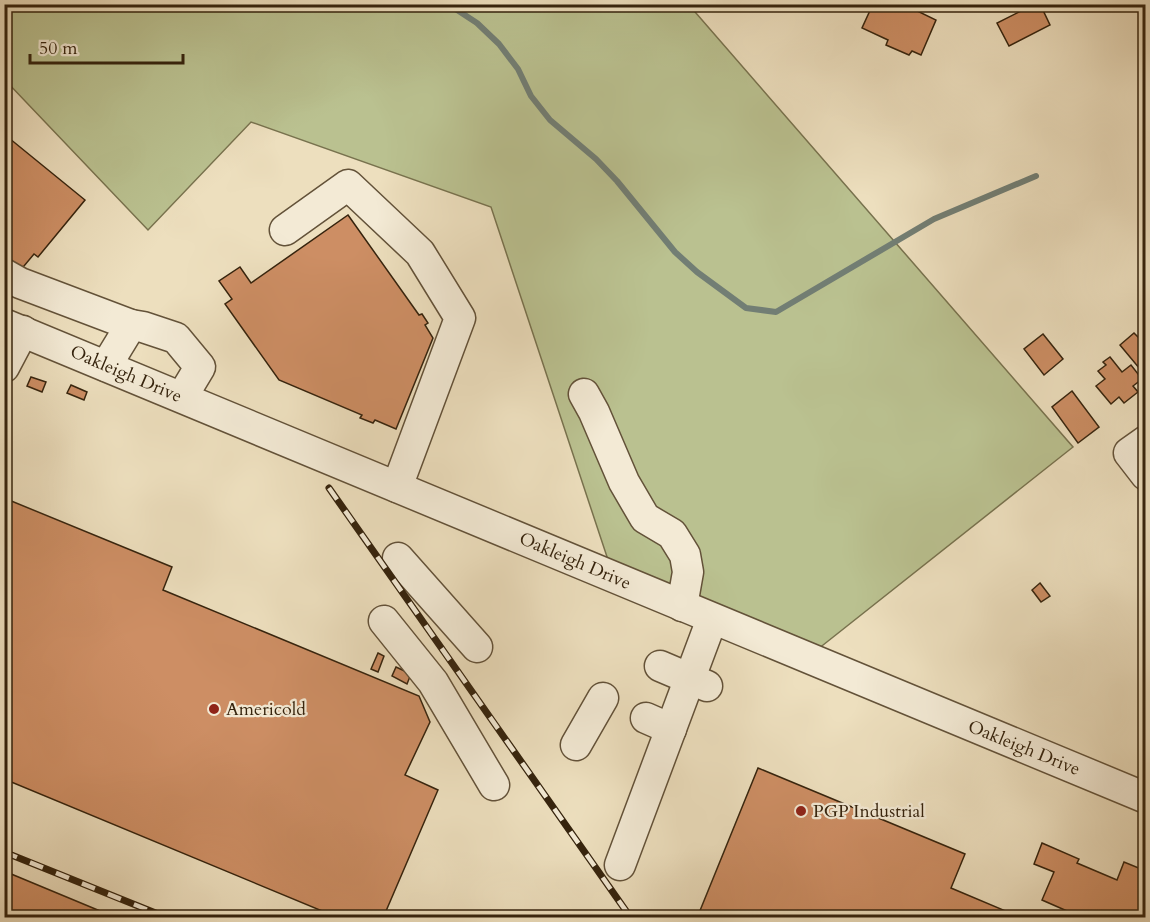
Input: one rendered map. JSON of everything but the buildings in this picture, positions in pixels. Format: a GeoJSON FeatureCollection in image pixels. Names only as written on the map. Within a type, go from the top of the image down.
{"type":"FeatureCollection","features":[{"type":"Feature","properties":{"kind":"street"},"geometry":{"type":"LineString","coordinates":[[285,230],[348,184],[420,253],[460,318],[397,487]]}},
{"type":"Feature","properties":{"kind":"street"},"geometry":{"type":"LineString","coordinates":[[4,274],[20,283],[131,325],[176,338],[200,367],[182,397]]}},
{"type":"Feature","properties":{"kind":"street"},"geometry":{"type":"LineString","coordinates":[[106,366],[131,325]]}},
{"type":"Feature","properties":{"kind":"street"},"geometry":{"type":"LineString","coordinates":[[4,367],[14,328]]}},
{"type":"Feature","properties":{"kind":"street","name":"Oakleigh Drive"},"geometry":{"type":"LineString","coordinates":[[14,328],[1146,798]]}},
{"type":"Feature","properties":{"kind":"street"},"geometry":{"type":"LineString","coordinates":[[584,394],[624,482],[645,518],[672,534],[685,555],[688,572],[682,606]]}},
{"type":"Feature","properties":{"kind":"street"},"geometry":{"type":"LineString","coordinates":[[1146,441],[1130,453],[1146,475]]}},
{"type":"Feature","properties":{"kind":"street"},"geometry":{"type":"LineString","coordinates":[[398,558],[477,647]]}},
{"type":"Feature","properties":{"kind":"street"},"geometry":{"type":"LineString","coordinates":[[620,865],[672,718],[699,682],[712,619]]}},
{"type":"Feature","properties":{"kind":"street"},"geometry":{"type":"LineString","coordinates":[[384,621],[433,682],[494,785]]}},
{"type":"Feature","properties":{"kind":"street"},"geometry":{"type":"LineString","coordinates":[[660,666],[699,682]]}},
{"type":"Feature","properties":{"kind":"street"},"geometry":{"type":"LineString","coordinates":[[576,745],[603,698]]}},
{"type":"Feature","properties":{"kind":"green space"},"geometry":{"type":"Polygon","coordinates":[[[5,5],[689,5],[1073,447],[813,653],[617,587],[491,207],[251,122],[148,230],[5,80],[5,5]]]}},
{"type":"Feature","properties":{"kind":"waterway"},"geometry":{"type":"LineString","coordinates":[[448,4],[477,23],[499,44],[518,69],[531,96],[550,120],[596,159],[617,181],[675,252],[697,272],[746,308],[776,312],[934,219],[1036,176]]}},
{"type":"Feature","properties":{"kind":"railway"},"geometry":{"type":"LineString","coordinates":[[329,488],[631,918]]}},
{"type":"Feature","properties":{"kind":"railway"},"geometry":{"type":"LineString","coordinates":[[4,852],[168,918]]}},
{"type":"Feature","properties":{"kind":"place","name":"Americold"},"geometry":{"type":"Point","coordinates":[214,709]}},
{"type":"Feature","properties":{"kind":"place","name":"PGP Industrial"},"geometry":{"type":"Point","coordinates":[801,811]}}]}
